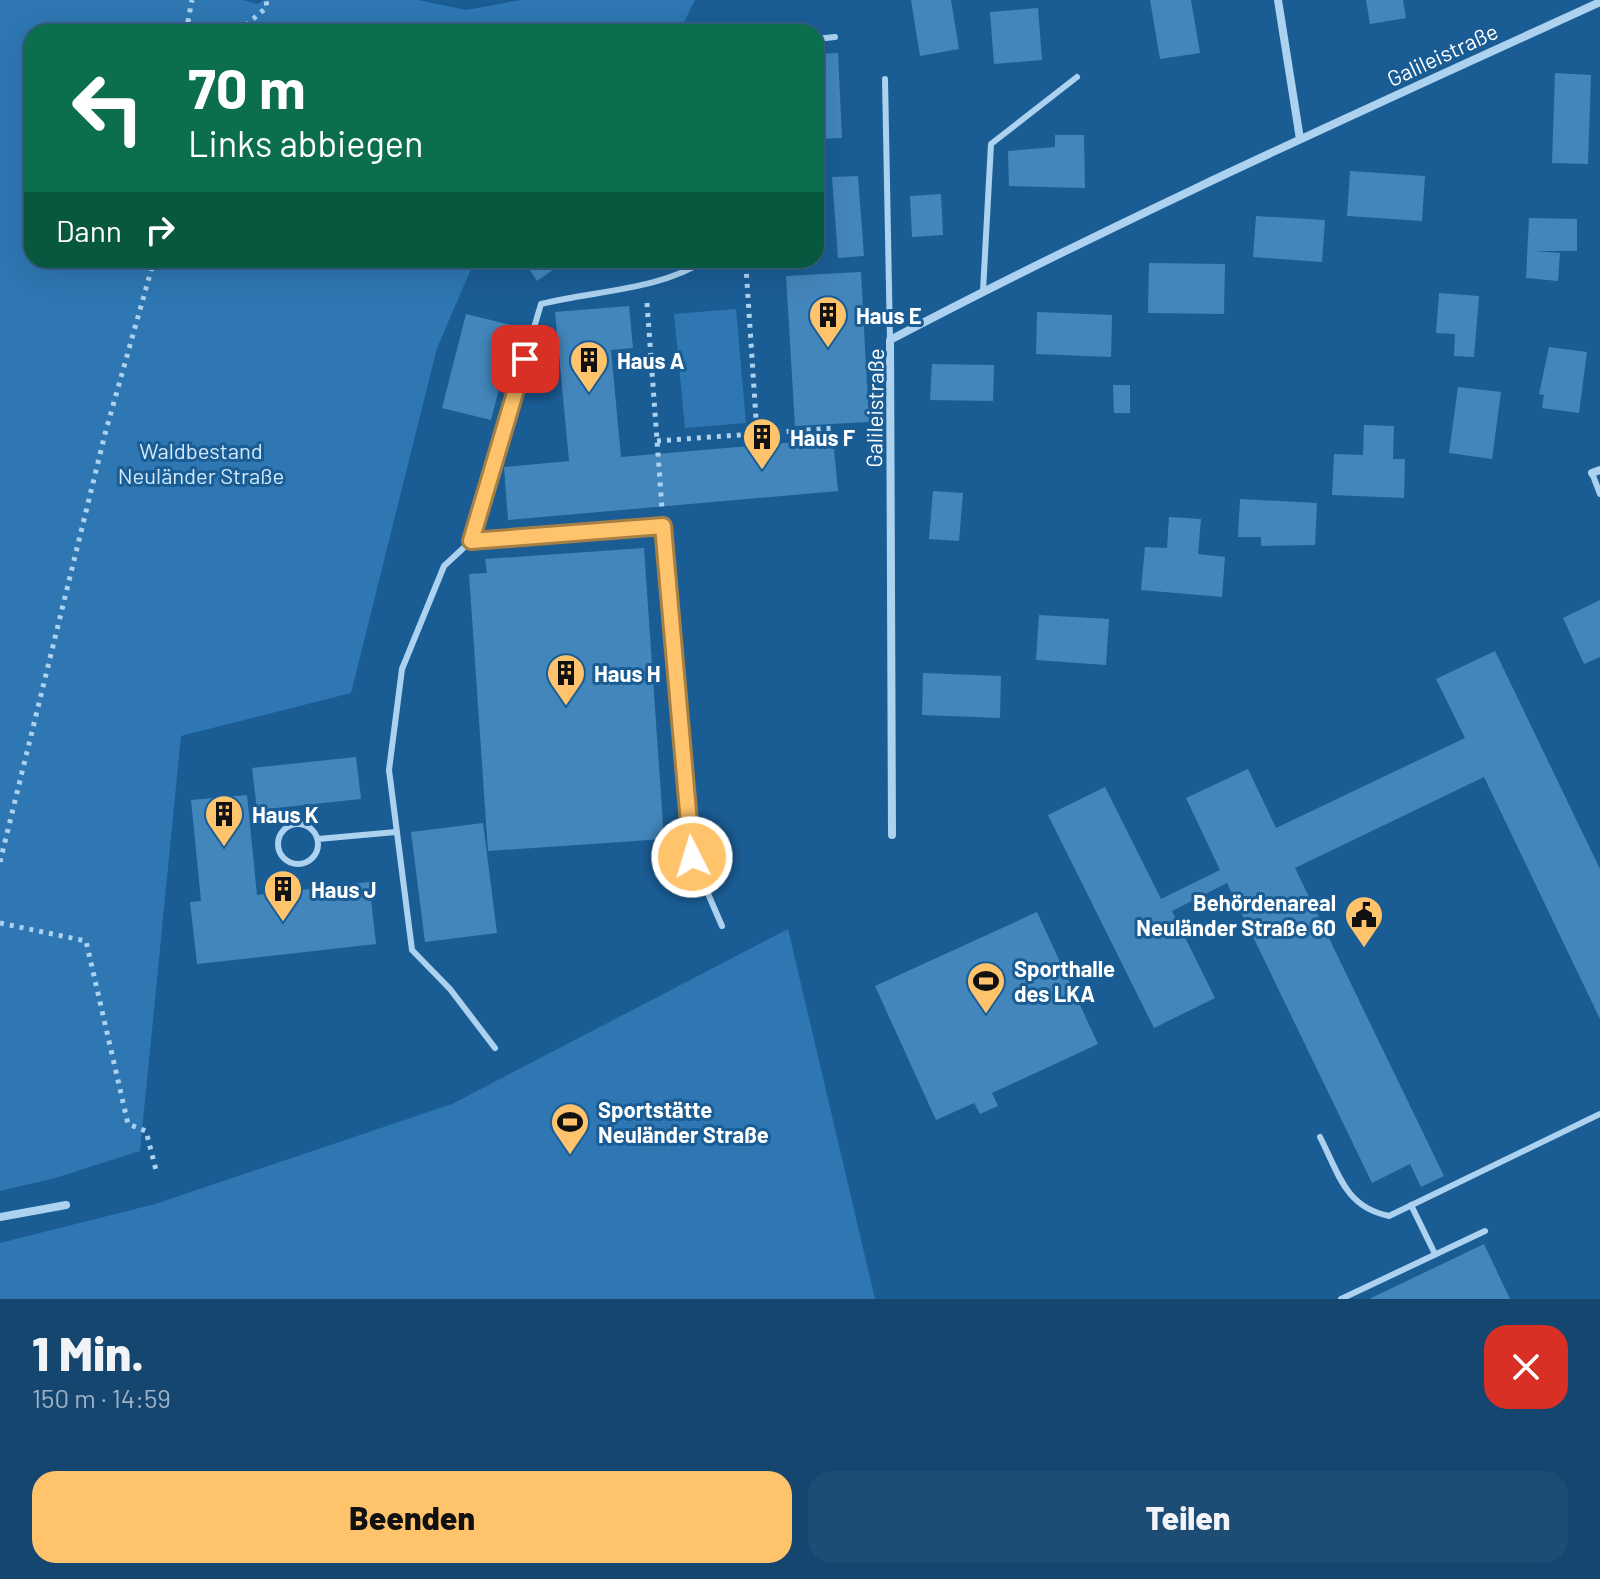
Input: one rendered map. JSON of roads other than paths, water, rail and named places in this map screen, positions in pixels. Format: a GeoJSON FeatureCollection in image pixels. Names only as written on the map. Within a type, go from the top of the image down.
{"type":"FeatureCollection","features":[{"type":"Feature","properties":{"kind":"street"},"geometry":{"type":"LineString","coordinates":[[1278,0],[1300,139]]}},
{"type":"Feature","properties":{"kind":"street","name":"Galileistraße"},"geometry":{"type":"LineString","coordinates":[[892,835],[890,340],[983,291],[1300,139],[1600,2]]}},
{"type":"Feature","properties":{"kind":"street"},"geometry":{"type":"LineString","coordinates":[[0,1217],[66,1205]]}},
{"type":"Feature","properties":{"kind":"lane"},"geometry":{"type":"LineString","coordinates":[[824,38],[835,37]]}},
{"type":"Feature","properties":{"kind":"lane"},"geometry":{"type":"LineString","coordinates":[[983,291],[991,144],[1077,77]]}},
{"type":"Feature","properties":{"kind":"lane"},"geometry":{"type":"LineString","coordinates":[[885,79],[890,340]]}},
{"type":"Feature","properties":{"kind":"lane"},"geometry":{"type":"LineString","coordinates":[[495,1048],[450,989],[412,950],[389,770],[402,669],[444,566],[471,541],[541,304],[593,291],[646,286],[694,268]]}},
{"type":"Feature","properties":{"kind":"lane"},"geometry":{"type":"LineString","coordinates":[[1596,472],[1600,494]]}},
{"type":"Feature","properties":{"kind":"lane"},"geometry":{"type":"LineString","coordinates":[[471,541],[663,526],[692,857],[722,926]]}},
{"type":"Feature","properties":{"kind":"lane"},"geometry":{"type":"LineString","coordinates":[[293,824],[309,828],[318,839],[315,856],[302,864],[287,862],[277,846],[281,832],[293,824]]}},
{"type":"Feature","properties":{"kind":"lane"},"geometry":{"type":"LineString","coordinates":[[318,839],[396,832]]}},
{"type":"Feature","properties":{"kind":"lane"},"geometry":{"type":"LineString","coordinates":[[1320,1137],[1352,1200],[1369,1212],[1389,1216],[1600,1114]]}},
{"type":"Feature","properties":{"kind":"lane"},"geometry":{"type":"LineString","coordinates":[[1411,1205],[1435,1254]]}},
{"type":"Feature","properties":{"kind":"lane"},"geometry":{"type":"LineString","coordinates":[[1341,1299],[1485,1231]]}},
{"type":"Feature","properties":{"kind":"place","name":"Haus E"},"geometry":{"type":"Point","coordinates":[828,349]}},
{"type":"Feature","properties":{"kind":"place","name":"Haus A"},"geometry":{"type":"Point","coordinates":[589,394]}},
{"type":"Feature","properties":{"kind":"place","name":"Haus F"},"geometry":{"type":"Point","coordinates":[762,471]}},
{"type":"Feature","properties":{"kind":"place","name":"Haus H"},"geometry":{"type":"Point","coordinates":[566,707]}},
{"type":"Feature","properties":{"kind":"place","name":"Haus K"},"geometry":{"type":"Point","coordinates":[224,848]}},
{"type":"Feature","properties":{"kind":"place","name":"Haus J"},"geometry":{"type":"Point","coordinates":[283,923]}},
{"type":"Feature","properties":{"kind":"place","name":"Behördenareal Neuländer Straße 60"},"geometry":{"type":"Point","coordinates":[1364,949]}},
{"type":"Feature","properties":{"kind":"place","name":"Sporthalle des LKA"},"geometry":{"type":"Point","coordinates":[986,1015]}},
{"type":"Feature","properties":{"kind":"place","name":"Sportstätte Neuländer Straße"},"geometry":{"type":"Point","coordinates":[570,1156]}},
{"type":"Feature","properties":{"kind":"park label","name":"Waldbestand Neuländer Straße"},"geometry":{"type":"Point","coordinates":[201,462]}}]}
